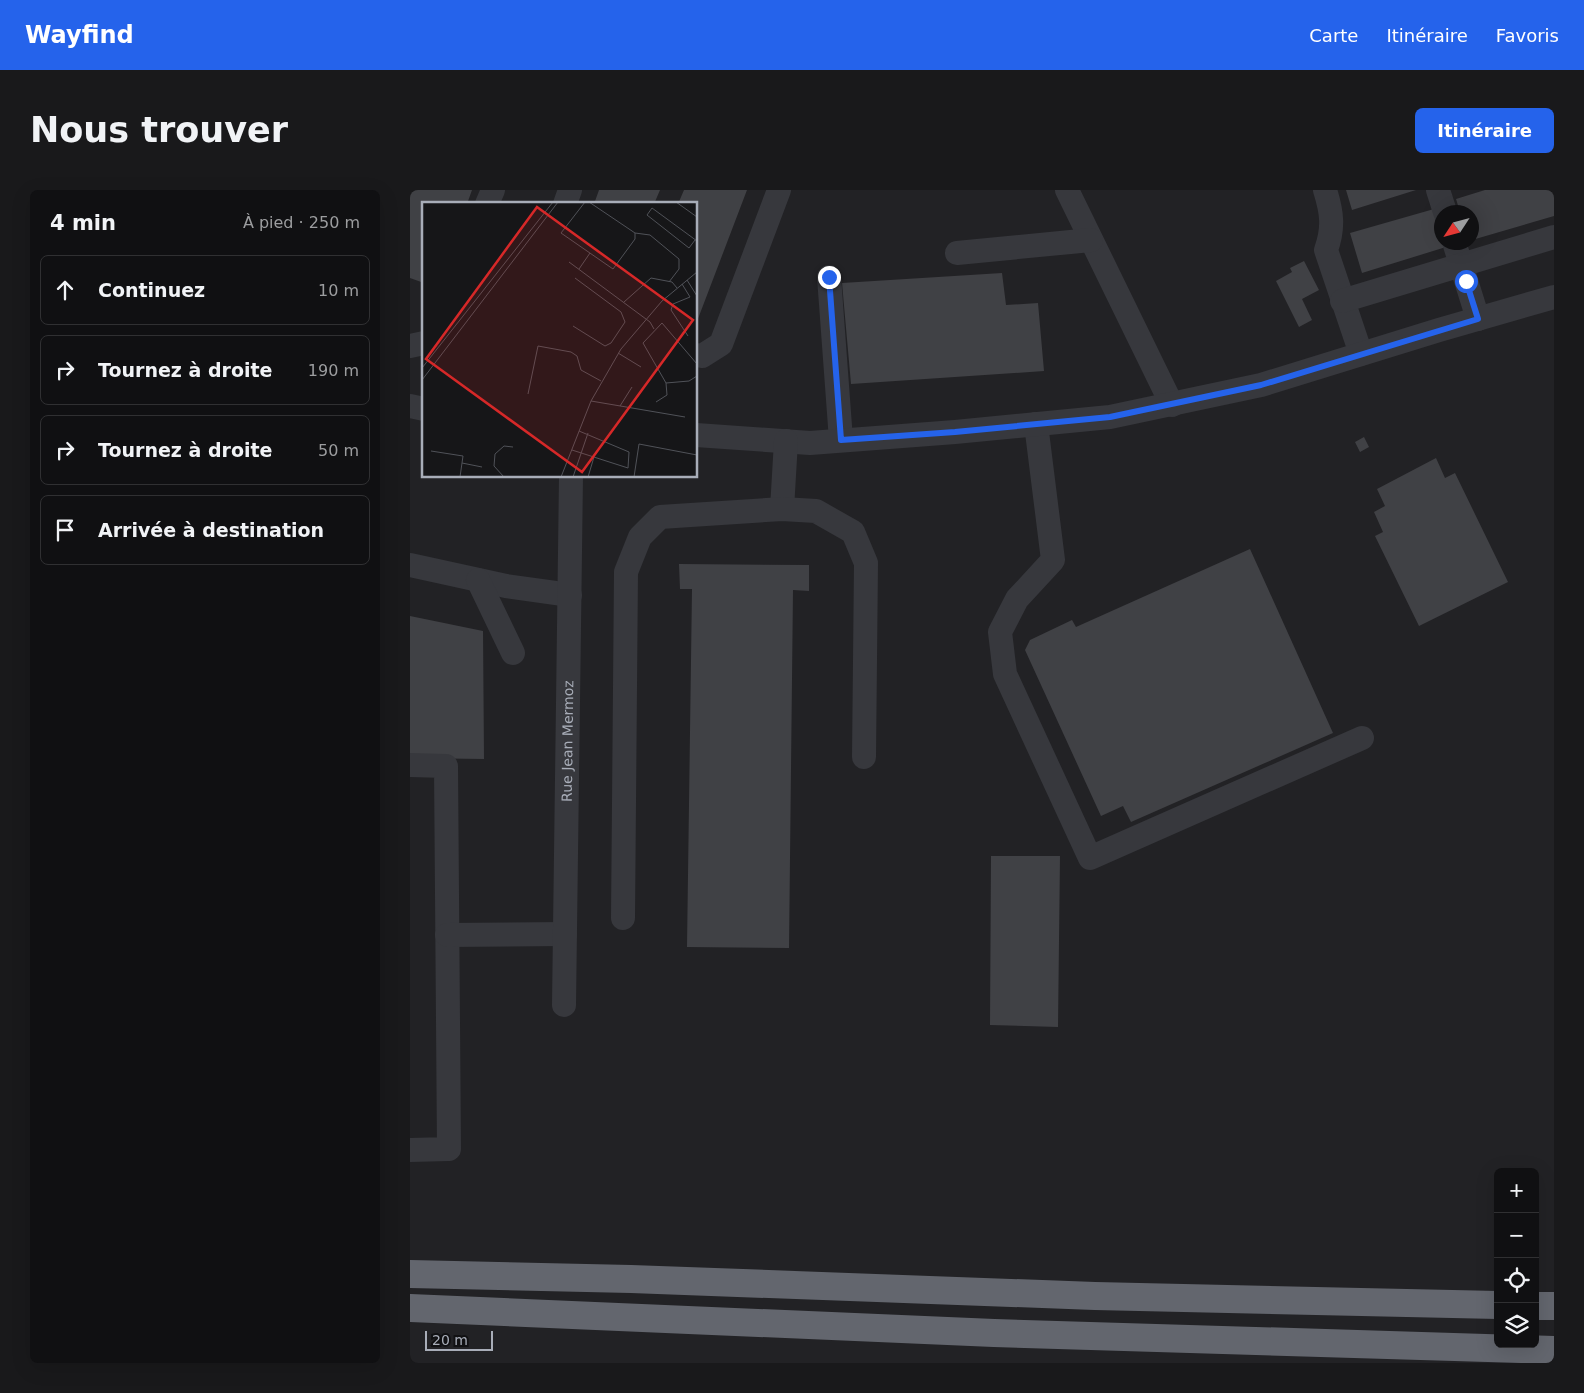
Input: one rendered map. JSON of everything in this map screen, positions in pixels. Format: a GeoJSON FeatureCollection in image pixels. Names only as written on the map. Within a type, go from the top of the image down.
{"type":"FeatureCollection","features":[{"type":"Feature","properties":{"kind":"highway"},"geometry":{"type":"LineString","coordinates":[[410,1274],[631,1279],[1095,1296],[1494,1305]]}},
{"type":"Feature","properties":{"kind":"highway"},"geometry":{"type":"LineString","coordinates":[[1539,1306],[1554,1306]]}},
{"type":"Feature","properties":{"kind":"highway"},"geometry":{"type":"LineString","coordinates":[[410,1308],[994,1333],[1554,1350]]}},
{"type":"Feature","properties":{"kind":"street"},"geometry":{"type":"LineString","coordinates":[[488,202],[493,190]]}},
{"type":"Feature","properties":{"kind":"street"},"geometry":{"type":"LineString","coordinates":[[566,202],[570,190]]}},
{"type":"Feature","properties":{"kind":"street"},"geometry":{"type":"LineString","coordinates":[[698,355],[702,356],[720,344],[779,190]]}},
{"type":"Feature","properties":{"kind":"street"},"geometry":{"type":"LineString","coordinates":[[1067,190],[1172,405]]}},
{"type":"Feature","properties":{"kind":"street"},"geometry":{"type":"LineString","coordinates":[[1325,190],[1331,210],[1331,236],[1326,250],[1361,354]]}},
{"type":"Feature","properties":{"kind":"street"},"geometry":{"type":"LineString","coordinates":[[1438,190],[1442,205]]}},
{"type":"Feature","properties":{"kind":"street"},"geometry":{"type":"LineString","coordinates":[[1342,301],[1457,253],[1554,237]]}},
{"type":"Feature","properties":{"kind":"street"},"geometry":{"type":"LineString","coordinates":[[957,254],[1091,240]]}},
{"type":"Feature","properties":{"kind":"street"},"geometry":{"type":"LineString","coordinates":[[1457,253],[1478,319]]}},
{"type":"Feature","properties":{"kind":"street"},"geometry":{"type":"LineString","coordinates":[[829,277],[841,440]]}},
{"type":"Feature","properties":{"kind":"street"},"geometry":{"type":"LineString","coordinates":[[698,435],[810,443],[1110,417],[1261,385],[1478,319],[1554,298]]}},
{"type":"Feature","properties":{"kind":"street"},"geometry":{"type":"LineString","coordinates":[[1036,424],[1053,560],[1018,599],[1000,632],[1005,674],[1090,858],[1362,738]]}},
{"type":"Feature","properties":{"kind":"street"},"geometry":{"type":"LineString","coordinates":[[782,509],[786,441]]}},
{"type":"Feature","properties":{"kind":"street","name":"Rue Jean Mermoz"},"geometry":{"type":"LineString","coordinates":[[564,1005],[571,478]]}},
{"type":"Feature","properties":{"kind":"street"},"geometry":{"type":"LineString","coordinates":[[623,918],[626,572],[640,537],[660,517],[782,509],[816,511],[853,532],[866,563],[864,757]]}},
{"type":"Feature","properties":{"kind":"street"},"geometry":{"type":"LineString","coordinates":[[410,566],[478,580],[570,595]]}},
{"type":"Feature","properties":{"kind":"street"},"geometry":{"type":"LineString","coordinates":[[478,580],[513,653]]}},
{"type":"Feature","properties":{"kind":"street"},"geometry":{"type":"LineString","coordinates":[[410,765],[446,766],[449,1149],[410,1150]]}},
{"type":"Feature","properties":{"kind":"street"},"geometry":{"type":"LineString","coordinates":[[447,935],[565,934]]}},
{"type":"Feature","properties":{"kind":"shaded area"},"geometry":{"type":"Polygon","coordinates":[[[410,190],[1554,190],[1554,1363],[410,1363],[410,190]]]}},
{"type":"Feature","properties":{"kind":"building"},"geometry":{"type":"Polygon","coordinates":[[[410,190],[472,190],[468,202],[422,202],[422,282],[410,278],[410,190]]]}},
{"type":"Feature","properties":{"kind":"building"},"geometry":{"type":"Polygon","coordinates":[[[599,190],[660,190],[655,202],[595,202],[599,190]]]}},
{"type":"Feature","properties":{"kind":"building"},"geometry":{"type":"Polygon","coordinates":[[[684,190],[747,190],[698,319],[698,202],[679,202],[684,190]]]}},
{"type":"Feature","properties":{"kind":"building"},"geometry":{"type":"Polygon","coordinates":[[[1346,190],[1416,190],[1352,210],[1346,190]]]}},
{"type":"Feature","properties":{"kind":"building"},"geometry":{"type":"Polygon","coordinates":[[[1485,190],[1554,190],[1554,216],[1479,238],[1479,205],[1458,205],[1456,199],[1485,190]]]}},
{"type":"Feature","properties":{"kind":"building"},"geometry":{"type":"Polygon","coordinates":[[[1434,209],[1434,250],[1436,250],[1362,273],[1350,233],[1434,209]]]}},
{"type":"Feature","properties":{"kind":"building"},"geometry":{"type":"Polygon","coordinates":[[[1304,261],[1319,290],[1302,299],[1312,320],[1299,327],[1276,281],[1292,272],[1290,268],[1304,261]]]}},
{"type":"Feature","properties":{"kind":"building"},"geometry":{"type":"Polygon","coordinates":[[[1002,273],[1006,305],[1038,303],[1044,371],[851,384],[842,283],[1002,273]]]}},
{"type":"Feature","properties":{"kind":"building"},"geometry":{"type":"Polygon","coordinates":[[[1364,437],[1369,447],[1360,452],[1355,442],[1364,437]]]}},
{"type":"Feature","properties":{"kind":"building"},"geometry":{"type":"Polygon","coordinates":[[[1436,458],[1445,478],[1455,473],[1508,582],[1419,626],[1375,536],[1383,532],[1374,512],[1385,506],[1377,489],[1436,458]]]}},
{"type":"Feature","properties":{"kind":"building"},"geometry":{"type":"Polygon","coordinates":[[[1250,549],[1333,733],[1131,822],[1123,806],[1101,816],[1025,650],[1030,640],[1072,620],[1076,627],[1250,549]]]}},
{"type":"Feature","properties":{"kind":"building"},"geometry":{"type":"Polygon","coordinates":[[[679,564],[809,565],[809,591],[793,590],[789,948],[687,947],[692,589],[680,589],[679,564]]]}},
{"type":"Feature","properties":{"kind":"building"},"geometry":{"type":"Polygon","coordinates":[[[410,616],[483,631],[484,759],[410,758],[410,616]]]}},
{"type":"Feature","properties":{"kind":"building"},"geometry":{"type":"Polygon","coordinates":[[[991,856],[1060,856],[1058,1027],[990,1025],[991,856]]]}},
{"type":"Feature","properties":{"kind":"route"},"geometry":{"type":"LineString","coordinates":[[829,277],[841,440],[955,432],[1110,417],[1261,385],[1478,319],[1466,281]]}}]}
